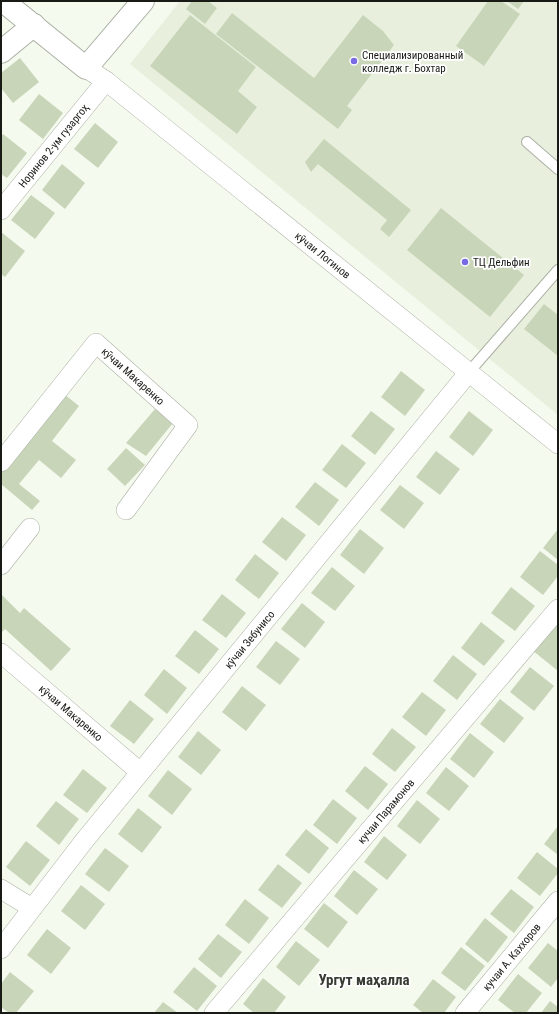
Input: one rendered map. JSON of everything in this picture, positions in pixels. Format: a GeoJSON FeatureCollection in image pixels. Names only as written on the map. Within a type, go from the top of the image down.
{"type":"FeatureCollection","features":[{"type":"Feature","properties":{"kind":"street"},"geometry":{"type":"LineString","coordinates":[[4,1],[86,68],[143,1]]}},
{"type":"Feature","properties":{"kind":"street"},"geometry":{"type":"LineString","coordinates":[[1,52],[34,25]]}},
{"type":"Feature","properties":{"kind":"street","name":"кӯчаи Логинов"},"geometry":{"type":"LineString","coordinates":[[86,68],[106,81],[558,444]]}},
{"type":"Feature","properties":{"kind":"street","name":"Норинов 2-ум гузаргоҳ"},"geometry":{"type":"LineString","coordinates":[[1,210],[106,81]]}},
{"type":"Feature","properties":{"kind":"street","name":"кӯчаи Макаренко"},"geometry":{"type":"LineString","coordinates":[[1,462],[96,343],[188,425],[126,510]]}},
{"type":"Feature","properties":{"kind":"street","name":"кӯчаи Зебунисо"},"geometry":{"type":"LineString","coordinates":[[1,949],[84,841],[469,372]]}},
{"type":"Feature","properties":{"kind":"street"},"geometry":{"type":"LineString","coordinates":[[1,565],[30,528]]}},
{"type":"Feature","properties":{"kind":"street","name":"кучаи Парамонов"},"geometry":{"type":"LineString","coordinates":[[214,1013],[558,609]]}},
{"type":"Feature","properties":{"kind":"street","name":"кӯчаи Макаренко"},"geometry":{"type":"LineString","coordinates":[[1,653],[140,772]]}},
{"type":"Feature","properties":{"kind":"street"},"geometry":{"type":"LineString","coordinates":[[1,889],[32,908]]}},
{"type":"Feature","properties":{"kind":"street","name":"кучаи А. Каххоров"},"geometry":{"type":"LineString","coordinates":[[472,1011],[558,901]]}},
{"type":"Feature","properties":{"kind":"lane"},"geometry":{"type":"LineString","coordinates":[[527,142],[558,169]]}},
{"type":"Feature","properties":{"kind":"lane"},"geometry":{"type":"LineString","coordinates":[[469,372],[558,270]]}},
{"type":"Feature","properties":{"kind":"shaded area"},"geometry":{"type":"Polygon","coordinates":[[[180,1],[558,1],[558,415],[130,64],[180,1]]]}},
{"type":"Feature","properties":{"kind":"building"},"geometry":{"type":"Polygon","coordinates":[[[192,1],[208,1],[217,8],[205,24],[186,9],[192,1]]]}},
{"type":"Feature","properties":{"kind":"building"},"geometry":{"type":"Polygon","coordinates":[[[488,1],[501,1],[520,14],[484,66],[456,46],[488,1]]]}},
{"type":"Feature","properties":{"kind":"building"},"geometry":{"type":"Polygon","coordinates":[[[507,1],[524,1],[518,9],[507,1]]]}},
{"type":"Feature","properties":{"kind":"building","name":"Специализированный колледж г. Бохтар"},"geometry":{"type":"Polygon","coordinates":[[[232,13],[314,78],[363,15],[383,31],[394,45],[347,106],[352,110],[338,129],[216,34],[232,13]]]}},
{"type":"Feature","properties":{"kind":"building"},"geometry":{"type":"Polygon","coordinates":[[[190,15],[256,67],[238,91],[257,107],[237,134],[150,66],[190,15]]]}},
{"type":"Feature","properties":{"kind":"building"},"geometry":{"type":"Polygon","coordinates":[[[20,58],[39,82],[13,103],[1,88],[1,73],[20,58]]]}},
{"type":"Feature","properties":{"kind":"building"},"geometry":{"type":"Polygon","coordinates":[[[39,94],[63,113],[43,139],[19,120],[39,94]]]}},
{"type":"Feature","properties":{"kind":"building"},"geometry":{"type":"Polygon","coordinates":[[[95,123],[118,142],[98,168],[74,149],[95,123]]]}},
{"type":"Feature","properties":{"kind":"building"},"geometry":{"type":"Polygon","coordinates":[[[3,134],[27,153],[7,178],[1,174],[1,137],[3,134]]]}},
{"type":"Feature","properties":{"kind":"building"},"geometry":{"type":"Polygon","coordinates":[[[324,139],[411,210],[389,237],[380,229],[387,220],[318,164],[311,172],[305,162],[324,139]]]}},
{"type":"Feature","properties":{"kind":"building"},"geometry":{"type":"Polygon","coordinates":[[[62,164],[85,183],[65,209],[42,190],[62,164]]]}},
{"type":"Feature","properties":{"kind":"building"},"geometry":{"type":"Polygon","coordinates":[[[31,195],[55,213],[35,239],[11,220],[31,195]]]}},
{"type":"Feature","properties":{"kind":"building","name":"ТЦ Дельфин"},"geometry":{"type":"Polygon","coordinates":[[[441,208],[524,275],[490,317],[407,250],[441,208]]]}},
{"type":"Feature","properties":{"kind":"building"},"geometry":{"type":"Polygon","coordinates":[[[1,232],[25,251],[5,277],[1,274],[1,232]]]}},
{"type":"Feature","properties":{"kind":"building"},"geometry":{"type":"Polygon","coordinates":[[[544,304],[558,315],[558,356],[524,329],[544,304]]]}},
{"type":"Feature","properties":{"kind":"building"},"geometry":{"type":"Polygon","coordinates":[[[401,371],[425,390],[405,416],[381,397],[401,371]]]}},
{"type":"Feature","properties":{"kind":"building"},"geometry":{"type":"Polygon","coordinates":[[[64,394],[79,406],[52,441],[76,460],[61,478],[39,460],[19,484],[40,501],[32,510],[1,484],[1,472],[64,394]]]}},
{"type":"Feature","properties":{"kind":"building"},"geometry":{"type":"Polygon","coordinates":[[[155,409],[173,423],[146,456],[126,443],[155,409]]]}},
{"type":"Feature","properties":{"kind":"building"},"geometry":{"type":"Polygon","coordinates":[[[371,411],[395,429],[375,455],[351,436],[371,411]]]}},
{"type":"Feature","properties":{"kind":"building"},"geometry":{"type":"Polygon","coordinates":[[[469,411],[493,430],[473,456],[449,437],[469,411]]]}},
{"type":"Feature","properties":{"kind":"building"},"geometry":{"type":"Polygon","coordinates":[[[342,444],[366,463],[346,488],[322,470],[342,444]]]}},
{"type":"Feature","properties":{"kind":"building"},"geometry":{"type":"Polygon","coordinates":[[[126,448],[145,465],[125,486],[107,469],[126,448]]]}},
{"type":"Feature","properties":{"kind":"building"},"geometry":{"type":"Polygon","coordinates":[[[436,451],[460,469],[440,495],[416,477],[436,451]]]}},
{"type":"Feature","properties":{"kind":"building"},"geometry":{"type":"Polygon","coordinates":[[[315,482],[339,500],[319,526],[295,507],[315,482]]]}},
{"type":"Feature","properties":{"kind":"building"},"geometry":{"type":"Polygon","coordinates":[[[400,485],[424,503],[404,529],[380,510],[400,485]]]}},
{"type":"Feature","properties":{"kind":"building"},"geometry":{"type":"Polygon","coordinates":[[[282,517],[306,535],[286,561],[262,542],[282,517]]]}},
{"type":"Feature","properties":{"kind":"building"},"geometry":{"type":"Polygon","coordinates":[[[360,529],[384,548],[364,574],[340,555],[360,529]]]}},
{"type":"Feature","properties":{"kind":"building"},"geometry":{"type":"Polygon","coordinates":[[[558,529],[558,560],[543,548],[558,529]]]}},
{"type":"Feature","properties":{"kind":"building"},"geometry":{"type":"Polygon","coordinates":[[[540,551],[558,565],[558,576],[543,595],[520,577],[540,551]]]}},
{"type":"Feature","properties":{"kind":"building"},"geometry":{"type":"Polygon","coordinates":[[[255,554],[279,573],[259,599],[235,580],[255,554]]]}},
{"type":"Feature","properties":{"kind":"building"},"geometry":{"type":"Polygon","coordinates":[[[332,567],[355,586],[335,611],[311,593],[332,567]]]}},
{"type":"Feature","properties":{"kind":"building"},"geometry":{"type":"Polygon","coordinates":[[[511,587],[535,606],[515,631],[491,613],[511,587]]]}},
{"type":"Feature","properties":{"kind":"building"},"geometry":{"type":"Polygon","coordinates":[[[1,594],[20,613],[24,608],[71,649],[51,671],[5,629],[1,633],[1,594]]]}},
{"type":"Feature","properties":{"kind":"building"},"geometry":{"type":"Polygon","coordinates":[[[222,594],[246,613],[226,638],[202,620],[222,594]]]}},
{"type":"Feature","properties":{"kind":"building"},"geometry":{"type":"Polygon","coordinates":[[[302,603],[325,622],[305,648],[281,629],[302,603]]]}},
{"type":"Feature","properties":{"kind":"building"},"geometry":{"type":"Polygon","coordinates":[[[558,618],[558,671],[532,650],[558,618]]]}},
{"type":"Feature","properties":{"kind":"building"},"geometry":{"type":"Polygon","coordinates":[[[481,622],[505,641],[484,666],[461,648],[481,622]]]}},
{"type":"Feature","properties":{"kind":"building"},"geometry":{"type":"Polygon","coordinates":[[[195,630],[219,649],[199,674],[175,656],[195,630]]]}},
{"type":"Feature","properties":{"kind":"building"},"geometry":{"type":"Polygon","coordinates":[[[276,641],[300,659],[280,685],[256,667],[276,641]]]}},
{"type":"Feature","properties":{"kind":"building"},"geometry":{"type":"Polygon","coordinates":[[[453,655],[477,674],[457,700],[433,681],[453,655]]]}},
{"type":"Feature","properties":{"kind":"building"},"geometry":{"type":"Polygon","coordinates":[[[530,667],[554,686],[534,711],[510,692],[530,667]]]}},
{"type":"Feature","properties":{"kind":"building"},"geometry":{"type":"Polygon","coordinates":[[[164,669],[187,688],[167,714],[144,695],[164,669]]]}},
{"type":"Feature","properties":{"kind":"building"},"geometry":{"type":"Polygon","coordinates":[[[242,686],[266,705],[246,731],[222,712],[242,686]]]}},
{"type":"Feature","properties":{"kind":"building"},"geometry":{"type":"Polygon","coordinates":[[[422,692],[446,710],[426,736],[402,717],[422,692]]]}},
{"type":"Feature","properties":{"kind":"building"},"geometry":{"type":"Polygon","coordinates":[[[500,699],[524,718],[504,743],[480,724],[500,699]]]}},
{"type":"Feature","properties":{"kind":"building"},"geometry":{"type":"Polygon","coordinates":[[[130,700],[154,719],[134,744],[110,726],[130,700]]]}},
{"type":"Feature","properties":{"kind":"building"},"geometry":{"type":"Polygon","coordinates":[[[392,728],[416,747],[395,772],[372,754],[392,728]]]}},
{"type":"Feature","properties":{"kind":"building"},"geometry":{"type":"Polygon","coordinates":[[[198,731],[221,750],[201,775],[178,757],[198,731]]]}},
{"type":"Feature","properties":{"kind":"building"},"geometry":{"type":"Polygon","coordinates":[[[470,733],[494,752],[474,778],[450,759],[470,733]]]}},
{"type":"Feature","properties":{"kind":"building"},"geometry":{"type":"Polygon","coordinates":[[[365,766],[388,784],[368,810],[345,791],[365,766]]]}},
{"type":"Feature","properties":{"kind":"building"},"geometry":{"type":"Polygon","coordinates":[[[446,767],[469,786],[449,811],[426,793],[446,767]]]}},
{"type":"Feature","properties":{"kind":"building"},"geometry":{"type":"Polygon","coordinates":[[[83,769],[107,788],[87,813],[63,795],[83,769]]]}},
{"type":"Feature","properties":{"kind":"building"},"geometry":{"type":"Polygon","coordinates":[[[168,770],[192,789],[172,815],[148,796],[168,770]]]}},
{"type":"Feature","properties":{"kind":"building"},"geometry":{"type":"Polygon","coordinates":[[[333,799],[357,818],[337,844],[313,825],[333,799]]]}},
{"type":"Feature","properties":{"kind":"building"},"geometry":{"type":"Polygon","coordinates":[[[417,800],[440,819],[420,844],[397,826],[417,800]]]}},
{"type":"Feature","properties":{"kind":"building"},"geometry":{"type":"Polygon","coordinates":[[[56,801],[79,819],[59,845],[36,826],[56,801]]]}},
{"type":"Feature","properties":{"kind":"building"},"geometry":{"type":"Polygon","coordinates":[[[138,808],[162,827],[142,853],[118,834],[138,808]]]}},
{"type":"Feature","properties":{"kind":"building"},"geometry":{"type":"Polygon","coordinates":[[[558,826],[558,855],[544,844],[558,826]]]}},
{"type":"Feature","properties":{"kind":"building"},"geometry":{"type":"Polygon","coordinates":[[[306,829],[329,848],[309,874],[285,855],[306,829]]]}},
{"type":"Feature","properties":{"kind":"building"},"geometry":{"type":"Polygon","coordinates":[[[384,836],[407,855],[387,880],[364,862],[384,836]]]}},
{"type":"Feature","properties":{"kind":"building"},"geometry":{"type":"Polygon","coordinates":[[[26,841],[50,860],[30,886],[6,867],[26,841]]]}},
{"type":"Feature","properties":{"kind":"building"},"geometry":{"type":"Polygon","coordinates":[[[105,848],[129,866],[109,892],[85,874],[105,848]]]}},
{"type":"Feature","properties":{"kind":"building"},"geometry":{"type":"Polygon","coordinates":[[[537,852],[558,869],[558,873],[540,896],[517,878],[537,852]]]}},
{"type":"Feature","properties":{"kind":"building"},"geometry":{"type":"Polygon","coordinates":[[[278,864],[302,883],[282,908],[258,890],[278,864]]]}},
{"type":"Feature","properties":{"kind":"building"},"geometry":{"type":"Polygon","coordinates":[[[354,870],[378,889],[357,915],[334,896],[354,870]]]}},
{"type":"Feature","properties":{"kind":"building"},"geometry":{"type":"Polygon","coordinates":[[[81,885],[105,904],[85,930],[61,911],[81,885]]]}},
{"type":"Feature","properties":{"kind":"building"},"geometry":{"type":"Polygon","coordinates":[[[511,889],[534,907],[514,933],[490,914],[511,889]]]}},
{"type":"Feature","properties":{"kind":"building"},"geometry":{"type":"Polygon","coordinates":[[[245,899],[269,918],[249,944],[225,925],[245,899]]]}},
{"type":"Feature","properties":{"kind":"building"},"geometry":{"type":"Polygon","coordinates":[[[324,903],[348,922],[328,948],[304,929],[324,903]]]}},
{"type":"Feature","properties":{"kind":"building"},"geometry":{"type":"Polygon","coordinates":[[[485,918],[508,937],[488,963],[465,944],[485,918]]]}},
{"type":"Feature","properties":{"kind":"building"},"geometry":{"type":"Polygon","coordinates":[[[47,929],[71,948],[51,974],[27,955],[47,929]]]}},
{"type":"Feature","properties":{"kind":"building"},"geometry":{"type":"Polygon","coordinates":[[[218,934],[242,952],[221,978],[198,959],[218,934]]]}},
{"type":"Feature","properties":{"kind":"building"},"geometry":{"type":"Polygon","coordinates":[[[296,941],[320,960],[299,986],[276,967],[296,941]]]}},
{"type":"Feature","properties":{"kind":"building"},"geometry":{"type":"Polygon","coordinates":[[[548,943],[558,951],[558,978],[551,987],[528,968],[548,943]]]}},
{"type":"Feature","properties":{"kind":"building"},"geometry":{"type":"Polygon","coordinates":[[[461,947],[485,966],[465,991],[441,973],[461,947]]]}},
{"type":"Feature","properties":{"kind":"building"},"geometry":{"type":"Polygon","coordinates":[[[194,967],[217,986],[197,1011],[173,992],[194,967]]]}},
{"type":"Feature","properties":{"kind":"building"},"geometry":{"type":"Polygon","coordinates":[[[10,972],[34,991],[16,1013],[9,1013],[1,1007],[1,984],[10,972]]]}},
{"type":"Feature","properties":{"kind":"building"},"geometry":{"type":"Polygon","coordinates":[[[518,974],[542,993],[526,1013],[515,1013],[498,1000],[518,974]]]}},
{"type":"Feature","properties":{"kind":"building"},"geometry":{"type":"Polygon","coordinates":[[[263,978],[286,997],[274,1013],[254,1013],[243,1004],[263,978]]]}},
{"type":"Feature","properties":{"kind":"building"},"geometry":{"type":"Polygon","coordinates":[[[433,979],[456,997],[444,1013],[423,1013],[413,1005],[433,979]]]}},
{"type":"Feature","properties":{"kind":"building"},"geometry":{"type":"Polygon","coordinates":[[[550,1001],[558,1007],[558,1013],[541,1013],[550,1001]]]}},
{"type":"Feature","properties":{"kind":"building"},"geometry":{"type":"Polygon","coordinates":[[[163,1002],[178,1013],[154,1013],[163,1002]]]}},
{"type":"Feature","properties":{"kind":"place","name":"Специализированный колледж г. Бохтар"},"geometry":{"type":"Point","coordinates":[354,61]}},
{"type":"Feature","properties":{"kind":"place","name":"ТЦ Дельфин"},"geometry":{"type":"Point","coordinates":[465,262]}},
{"type":"Feature","properties":{"kind":"district","name":"Ургут маҳалла"},"geometry":{"type":"Point","coordinates":[364,980]}}]}
